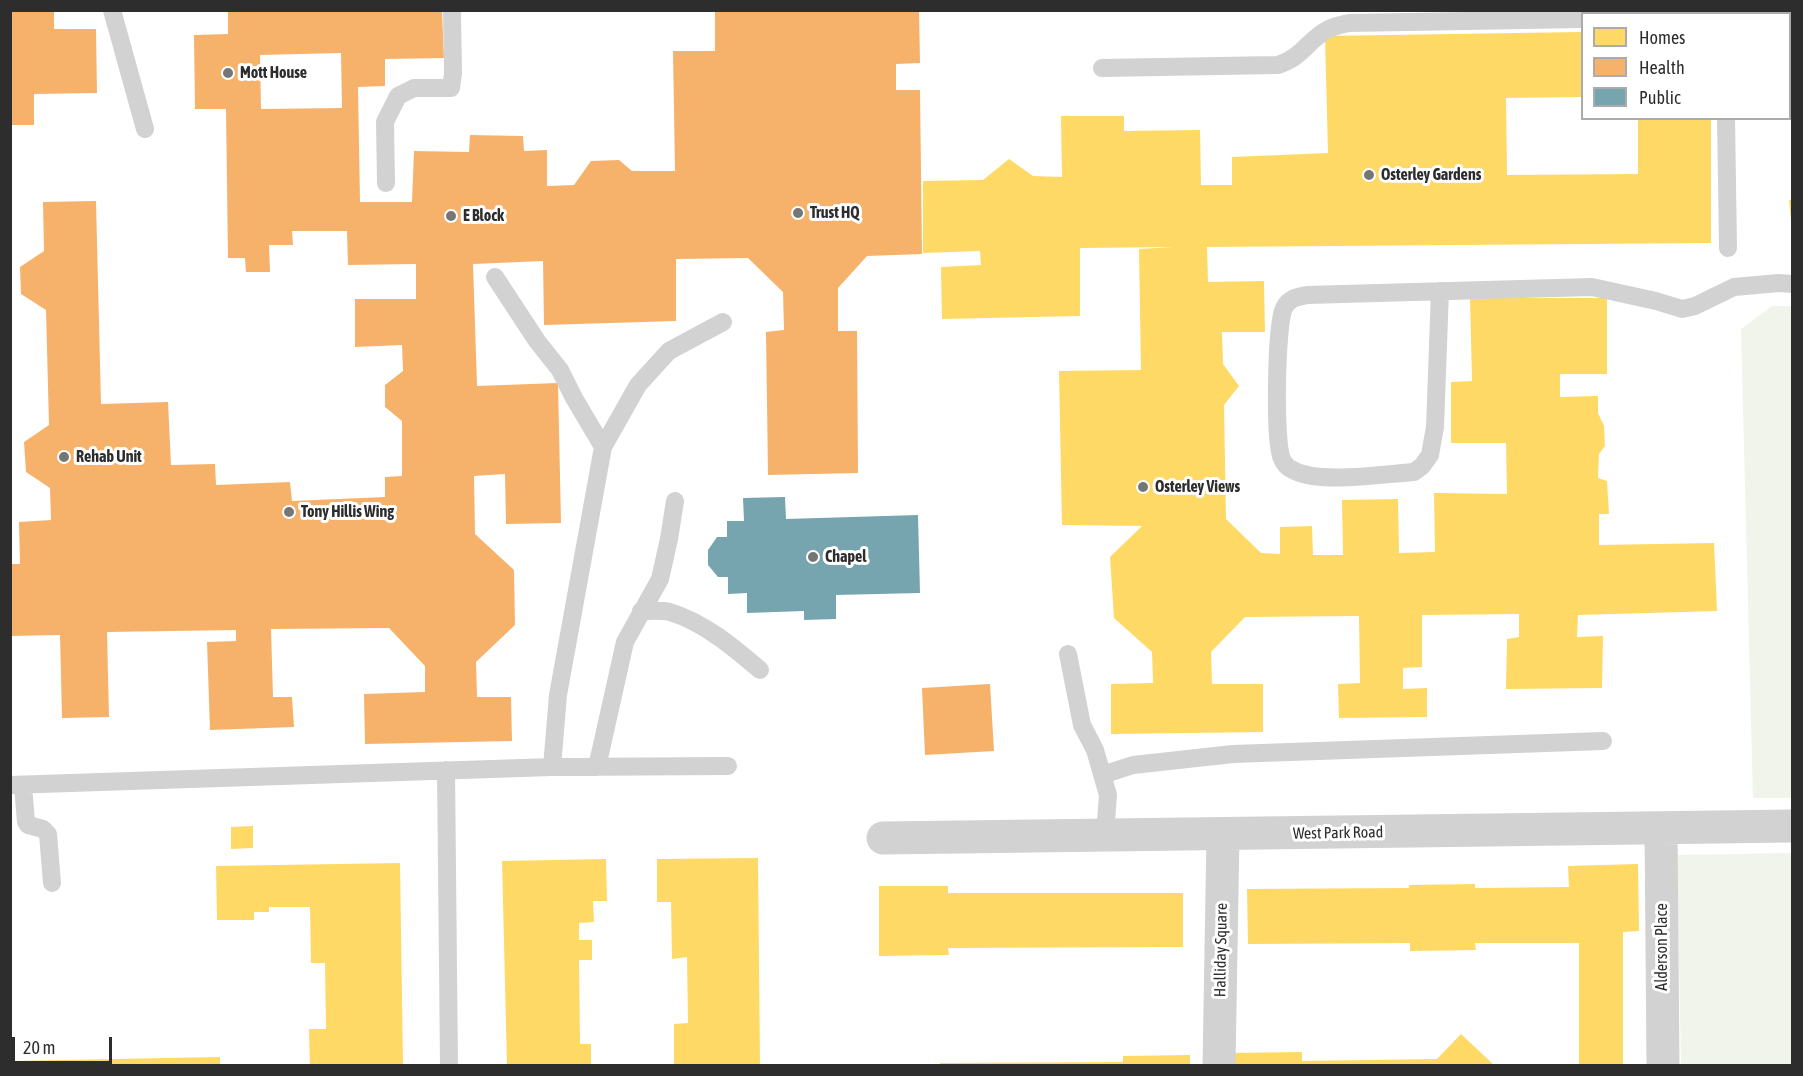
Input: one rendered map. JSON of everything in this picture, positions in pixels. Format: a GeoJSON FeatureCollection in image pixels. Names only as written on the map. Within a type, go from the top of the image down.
{"type":"FeatureCollection","features":[{"type":"Feature","properties":{"kind":"street","name":"West Park Road"},"geometry":{"type":"LineString","coordinates":[[883,838],[1792,826]]}},
{"type":"Feature","properties":{"kind":"street","name":"Alderson Place"},"geometry":{"type":"LineString","coordinates":[[1661,828],[1663,1065]]}},
{"type":"Feature","properties":{"kind":"street","name":"Halliday Square"},"geometry":{"type":"LineString","coordinates":[[1219,1065],[1222,834]]}},
{"type":"Feature","properties":{"kind":"lane"},"geometry":{"type":"LineString","coordinates":[[112,10],[145,129]]}},
{"type":"Feature","properties":{"kind":"lane"},"geometry":{"type":"LineString","coordinates":[[386,183],[385,122],[399,96],[414,88],[451,88],[453,73],[452,10]]}},
{"type":"Feature","properties":{"kind":"lane"},"geometry":{"type":"LineString","coordinates":[[1102,68],[1278,65],[1295,59],[1320,34],[1333,27],[1349,23],[1581,19]]}},
{"type":"Feature","properties":{"kind":"lane"},"geometry":{"type":"LineString","coordinates":[[1726,120],[1728,248]]}},
{"type":"Feature","properties":{"kind":"lane"},"geometry":{"type":"LineString","coordinates":[[495,278],[537,341],[560,370],[603,447]]}},
{"type":"Feature","properties":{"kind":"lane"},"geometry":{"type":"LineString","coordinates":[[1440,291],[1435,428],[1430,455],[1422,466],[1414,472],[1340,478],[1308,475],[1290,469],[1281,458],[1277,422],[1277,365],[1279,333],[1284,308],[1292,298],[1307,295],[1440,291],[1592,287],[1682,309],[1695,306],[1734,287],[1792,284]]}},
{"type":"Feature","properties":{"kind":"lane"},"geometry":{"type":"LineString","coordinates":[[552,767],[558,695],[603,447],[638,385],[669,351],[723,322]]}},
{"type":"Feature","properties":{"kind":"lane"},"geometry":{"type":"LineString","coordinates":[[597,767],[625,642],[660,579],[675,501]]}},
{"type":"Feature","properties":{"kind":"lane"},"geometry":{"type":"LineString","coordinates":[[641,611],[668,612],[700,625],[732,645],[760,670]]}},
{"type":"Feature","properties":{"kind":"lane"},"geometry":{"type":"LineString","coordinates":[[1068,654],[1082,725],[1095,750],[1108,795],[1105,835]]}},
{"type":"Feature","properties":{"kind":"lane"},"geometry":{"type":"LineString","coordinates":[[1102,775],[1133,765],[1233,754],[1604,741]]}},
{"type":"Feature","properties":{"kind":"lane"},"geometry":{"type":"LineString","coordinates":[[52,883],[48,834],[43,829],[28,825],[26,822],[17,785],[552,767],[728,766]]}},
{"type":"Feature","properties":{"kind":"lane"},"geometry":{"type":"LineString","coordinates":[[446,770],[449,1065]]}},
{"type":"Feature","properties":{"kind":"shaded area"},"geometry":{"type":"Polygon","coordinates":[[[1772,306],[1792,306],[1792,798],[1753,798],[1741,329],[1772,306]]]}},
{"type":"Feature","properties":{"kind":"shaded area"},"geometry":{"type":"Polygon","coordinates":[[[1792,853],[1792,1065],[1681,1065],[1677,855],[1792,853]]]}},
{"type":"Feature","properties":{"kind":"building: Homes"},"geometry":{"type":"Polygon","coordinates":[[[1660,10],[1712,10],[1712,12],[1660,12],[1660,10]]]}},
{"type":"Feature","properties":{"kind":"building: Homes"},"geometry":{"type":"Polygon","coordinates":[[[1581,32],[1581,97],[1506,98],[1507,175],[1638,174],[1638,120],[1711,120],[1711,243],[1207,247],[1208,282],[1264,281],[1265,332],[1222,332],[1223,364],[1239,386],[1224,405],[1226,519],[1261,553],[1280,554],[1280,527],[1312,526],[1313,555],[1343,555],[1342,500],[1398,499],[1399,553],[1435,552],[1434,493],[1507,494],[1506,443],[1451,443],[1451,382],[1472,381],[1470,298],[1607,298],[1607,374],[1560,374],[1560,397],[1598,396],[1598,413],[1604,426],[1605,446],[1599,454],[1598,478],[1607,481],[1609,514],[1599,514],[1599,545],[1714,543],[1717,611],[1578,615],[1577,637],[1603,636],[1602,688],[1506,689],[1507,639],[1519,637],[1519,614],[1422,615],[1422,667],[1403,668],[1403,689],[1427,688],[1427,717],[1339,718],[1338,684],[1360,683],[1359,616],[1245,617],[1211,652],[1212,684],[1263,684],[1263,732],[1111,734],[1111,684],[1153,683],[1152,652],[1114,618],[1110,557],[1142,526],[1062,525],[1059,371],[1141,370],[1139,249],[1173,247],[1080,248],[1080,316],[942,319],[941,267],[981,265],[980,251],[923,253],[923,181],[983,180],[1009,159],[1033,176],[1062,177],[1061,116],[1124,116],[1124,131],[1200,130],[1201,185],[1232,185],[1232,157],[1328,153],[1325,36],[1581,32]]]}},
{"type":"Feature","properties":{"kind":"building: Homes"},"geometry":{"type":"Polygon","coordinates":[[[1789,200],[1792,200],[1792,220],[1791,220],[1789,200]]]}},
{"type":"Feature","properties":{"kind":"building: Homes"},"geometry":{"type":"Polygon","coordinates":[[[253,826],[253,848],[231,849],[231,827],[253,826]]]}},
{"type":"Feature","properties":{"kind":"building: Homes"},"geometry":{"type":"Polygon","coordinates":[[[758,858],[760,1066],[674,1066],[674,1024],[688,1023],[687,957],[672,959],[671,902],[657,902],[657,859],[758,858]]]}},
{"type":"Feature","properties":{"kind":"building: Homes"},"geometry":{"type":"Polygon","coordinates":[[[606,859],[607,901],[593,901],[594,922],[579,923],[579,940],[592,940],[592,960],[579,960],[580,1044],[591,1044],[591,1066],[507,1066],[502,861],[606,859]]]}},
{"type":"Feature","properties":{"kind":"building: Homes"},"geometry":{"type":"Polygon","coordinates":[[[400,863],[403,1066],[310,1066],[309,1029],[326,1029],[325,963],[311,963],[310,907],[269,907],[269,912],[254,912],[254,920],[217,920],[216,866],[400,863]]]}},
{"type":"Feature","properties":{"kind":"building: Homes"},"geometry":{"type":"Polygon","coordinates":[[[1638,864],[1639,931],[1623,932],[1623,1066],[1579,1066],[1579,943],[1475,943],[1476,950],[1410,951],[1410,943],[1248,944],[1247,889],[1409,888],[1409,885],[1475,884],[1475,888],[1569,887],[1568,866],[1638,864]]]}},
{"type":"Feature","properties":{"kind":"building: Homes"},"geometry":{"type":"Polygon","coordinates":[[[879,886],[948,886],[948,893],[1183,893],[1183,947],[948,948],[949,955],[879,956],[879,886]]]}},
{"type":"Feature","properties":{"kind":"building: Homes"},"geometry":{"type":"Polygon","coordinates":[[[1461,1034],[1495,1066],[1233,1066],[1233,1053],[1302,1052],[1302,1061],[1437,1059],[1461,1034]]]}},
{"type":"Feature","properties":{"kind":"building: Homes"},"geometry":{"type":"Polygon","coordinates":[[[1190,1055],[1190,1066],[940,1066],[940,1063],[1123,1062],[1123,1056],[1190,1055]]]}},
{"type":"Feature","properties":{"kind":"building: Homes"},"geometry":{"type":"Polygon","coordinates":[[[220,1057],[220,1066],[10,1066],[10,1061],[220,1057]]]}},
{"type":"Feature","properties":{"kind":"building: Health"},"geometry":{"type":"Polygon","coordinates":[[[10,10],[54,10],[54,29],[96,29],[97,93],[34,94],[34,125],[10,125],[10,10]]]}},
{"type":"Feature","properties":{"kind":"building: Health"},"geometry":{"type":"Polygon","coordinates":[[[228,10],[442,10],[444,58],[385,59],[385,86],[358,87],[360,202],[412,202],[414,151],[469,152],[470,135],[523,136],[524,151],[547,150],[547,186],[574,185],[591,161],[619,160],[632,171],[675,171],[673,51],[715,51],[715,10],[919,10],[920,63],[896,64],[896,90],[920,90],[922,254],[867,256],[838,288],[838,331],[857,331],[858,473],[768,475],[766,332],[784,330],[783,292],[748,258],[676,259],[676,321],[544,325],[543,261],[473,264],[477,386],[558,383],[561,523],[506,524],[505,474],[474,476],[475,534],[514,570],[515,625],[476,662],[477,697],[511,697],[512,741],[365,744],[364,694],[425,692],[425,666],[389,628],[271,629],[273,697],[292,697],[294,727],[210,730],[207,642],[236,641],[236,630],[107,632],[109,717],[62,718],[60,635],[10,636],[10,564],[20,564],[19,522],[51,520],[50,488],[26,472],[24,442],[49,425],[46,310],[21,294],[20,267],[44,251],[43,202],[96,201],[101,404],[168,402],[171,465],[215,464],[216,485],[290,482],[292,501],[385,497],[385,477],[402,476],[402,421],[385,407],[385,385],[403,371],[402,345],[355,347],[355,299],[416,299],[416,264],[348,265],[347,231],[292,231],[293,245],[269,245],[270,272],[246,272],[245,258],[228,258],[226,109],[195,109],[194,35],[228,34],[228,10]],[[341,53],[260,55],[261,109],[342,108],[341,53]]]}},
{"type":"Feature","properties":{"kind":"building: Health"},"geometry":{"type":"Polygon","coordinates":[[[990,684],[994,751],[925,755],[922,688],[990,684]]]}},
{"type":"Feature","properties":{"kind":"building: Public","name":"Chapel"},"geometry":{"type":"Polygon","coordinates":[[[785,497],[786,519],[918,515],[920,593],[836,595],[836,619],[804,620],[804,611],[747,613],[747,593],[728,594],[728,577],[718,577],[708,565],[708,550],[717,537],[727,537],[727,521],[744,521],[743,498],[785,497]]]}},
{"type":"Feature","properties":{"kind":"place","name":"Mott House"},"geometry":{"type":"Point","coordinates":[228,73]}},
{"type":"Feature","properties":{"kind":"place","name":"Osterley Gardens"},"geometry":{"type":"Point","coordinates":[1369,175]}},
{"type":"Feature","properties":{"kind":"place","name":"Trust HQ"},"geometry":{"type":"Point","coordinates":[798,213]}},
{"type":"Feature","properties":{"kind":"place","name":"E Block"},"geometry":{"type":"Point","coordinates":[451,216]}},
{"type":"Feature","properties":{"kind":"place","name":"Rehab Unit"},"geometry":{"type":"Point","coordinates":[64,457]}},
{"type":"Feature","properties":{"kind":"place","name":"Osterley Views"},"geometry":{"type":"Point","coordinates":[1143,487]}},
{"type":"Feature","properties":{"kind":"place","name":"Tony Hillis Wing"},"geometry":{"type":"Point","coordinates":[289,512]}},
{"type":"Feature","properties":{"kind":"place","name":"Chapel"},"geometry":{"type":"Point","coordinates":[813,557]}}]}
